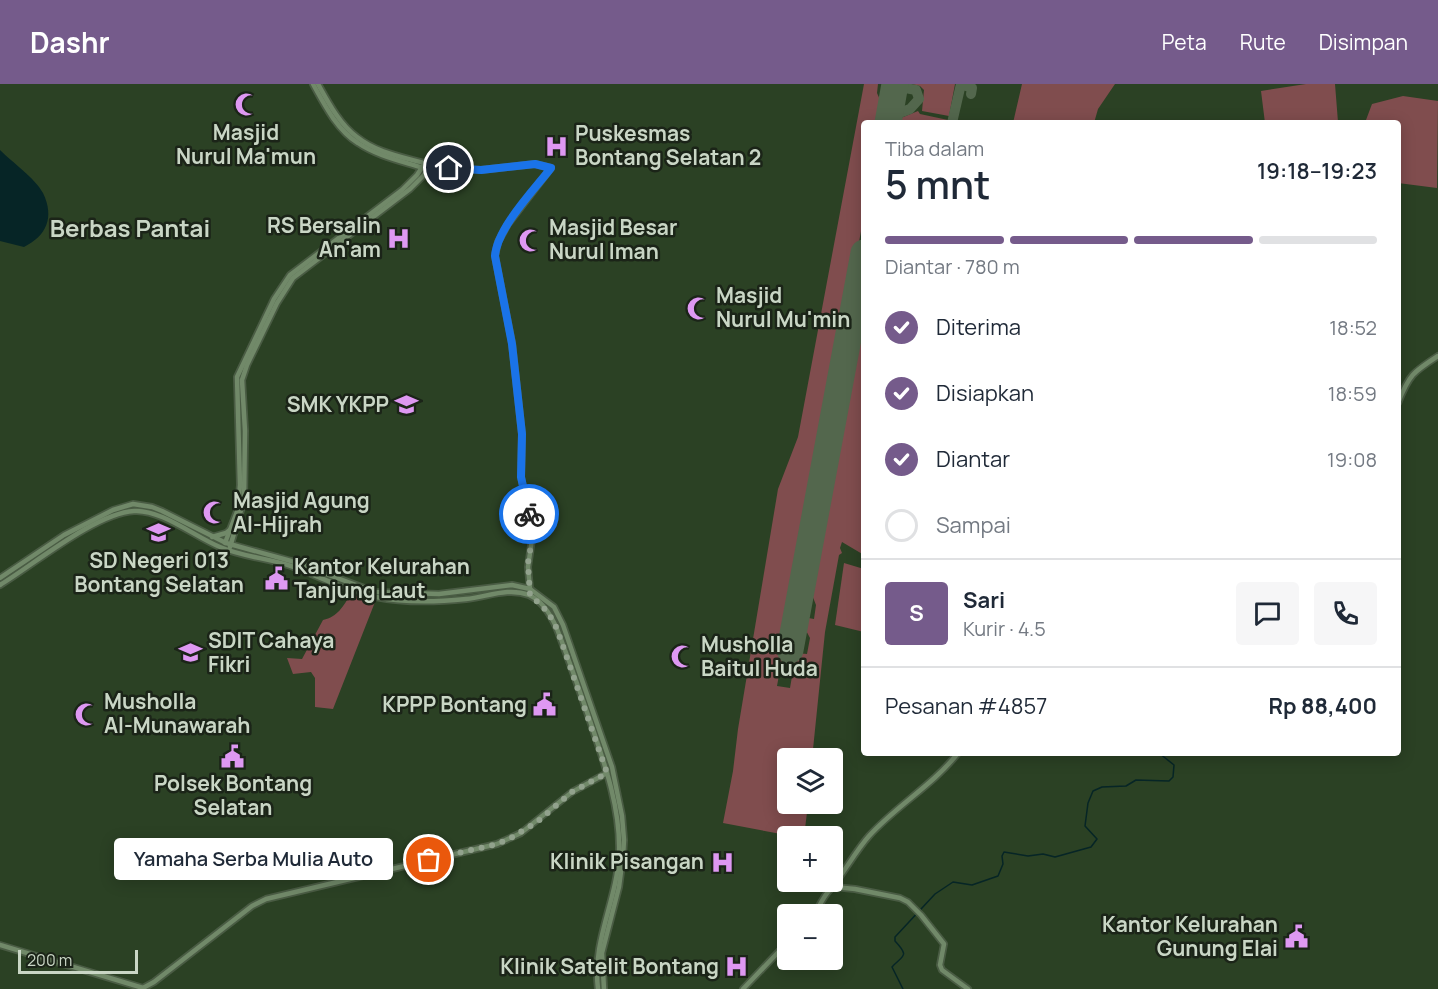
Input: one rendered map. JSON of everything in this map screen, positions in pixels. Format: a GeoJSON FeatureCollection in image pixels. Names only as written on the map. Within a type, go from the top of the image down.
{"type":"FeatureCollection","features":[{"type":"Feature","properties":{"kind":"street"},"geometry":{"type":"LineString","coordinates":[[313,84],[333,117],[356,142],[373,152],[428,167],[481,170],[535,164],[551,168],[508,224],[498,242],[495,256],[511,334],[522,434],[521,477],[532,528],[528,567],[530,596]]}},
{"type":"Feature","properties":{"kind":"street"},"geometry":{"type":"LineString","coordinates":[[318,84],[343,122],[357,138],[376,148],[428,167]]}},
{"type":"Feature","properties":{"kind":"street"},"geometry":{"type":"LineString","coordinates":[[227,547],[243,508],[240,377],[260,333],[293,278],[410,189],[428,167]]}},
{"type":"Feature","properties":{"kind":"street"},"geometry":{"type":"LineString","coordinates":[[1401,396],[1408,379],[1414,372],[1438,356]]}},
{"type":"Feature","properties":{"kind":"street"},"geometry":{"type":"LineString","coordinates":[[227,547],[238,509],[242,448]]}},
{"type":"Feature","properties":{"kind":"street"},"geometry":{"type":"LineString","coordinates":[[0,578],[89,524],[125,506],[142,505],[174,516],[227,547],[291,561],[365,589],[386,593],[439,594],[512,585],[530,589],[544,597],[557,611],[612,770],[620,800],[624,840],[619,887],[602,953],[604,989]]}},
{"type":"Feature","properties":{"kind":"street"},"geometry":{"type":"LineString","coordinates":[[89,524],[125,512],[140,510],[160,516],[227,547],[290,566],[362,594],[385,599],[408,601],[466,599],[513,591],[530,596],[541,603],[550,613],[557,629],[607,773],[619,839],[614,889],[597,953],[598,989]]}},
{"type":"Feature","properties":{"kind":"street"},"geometry":{"type":"LineString","coordinates":[[212,537],[226,533],[232,528]]}},
{"type":"Feature","properties":{"kind":"street"},"geometry":{"type":"LineString","coordinates":[[0,585],[81,529]]}},
{"type":"Feature","properties":{"kind":"street"},"geometry":{"type":"LineString","coordinates":[[843,872],[870,835],[933,780],[955,756]]}},
{"type":"Feature","properties":{"kind":"street"},"geometry":{"type":"LineString","coordinates":[[0,945],[143,988],[259,902],[306,888],[497,844],[521,833],[572,792],[612,770]]}},
{"type":"Feature","properties":{"kind":"street"},"geometry":{"type":"LineString","coordinates":[[843,888],[893,896],[908,902],[944,944],[940,965],[942,970],[968,989]]}},
{"type":"Feature","properties":{"kind":"street"},"geometry":{"type":"LineString","coordinates":[[743,989],[777,953]]}},
{"type":"Feature","properties":{"kind":"shaded area"},"geometry":{"type":"Polygon","coordinates":[[[864,84],[878,84],[877,93],[884,109],[882,120],[861,120],[861,231],[777,686],[790,688],[796,653],[807,654],[810,638],[802,623],[803,617],[814,619],[816,605],[809,587],[861,308],[861,553],[842,542],[840,548],[842,553],[839,555],[825,632],[813,748],[777,748],[777,814],[807,814],[805,826],[777,826],[777,833],[723,823],[778,489],[798,437],[864,84]]]}},
{"type":"Feature","properties":{"kind":"shaded area"},"geometry":{"type":"Polygon","coordinates":[[[912,84],[955,84],[949,116],[922,111],[924,90],[912,84]]]}},
{"type":"Feature","properties":{"kind":"shaded area"},"geometry":{"type":"Polygon","coordinates":[[[1022,84],[1115,84],[1098,109],[1095,120],[1014,120],[1022,84]]]}},
{"type":"Feature","properties":{"kind":"shaded area"},"geometry":{"type":"Polygon","coordinates":[[[1306,84],[1335,84],[1338,120],[1265,120],[1261,91],[1306,84]]]}},
{"type":"Feature","properties":{"kind":"shaded area"},"geometry":{"type":"Polygon","coordinates":[[[1403,96],[1438,101],[1437,188],[1401,183],[1401,120],[1366,120],[1372,104],[1403,96]]]}},
{"type":"Feature","properties":{"kind":"shaded area"},"geometry":{"type":"Polygon","coordinates":[[[918,111],[920,114],[948,120],[896,120],[918,111]]]}},
{"type":"Feature","properties":{"kind":"shaded area"},"geometry":{"type":"Polygon","coordinates":[[[844,563],[861,568],[861,631],[835,625],[844,563]]]}},
{"type":"Feature","properties":{"kind":"shaded area"},"geometry":{"type":"Polygon","coordinates":[[[351,594],[375,602],[333,709],[315,707],[315,678],[311,672],[293,674],[287,658],[302,659],[323,620],[336,614],[351,594]]]}},
{"type":"Feature","properties":{"kind":"water"},"geometry":{"type":"Polygon","coordinates":[[[0,150],[35,182],[47,202],[48,218],[43,232],[32,243],[24,247],[0,241],[0,150]]]}},
{"type":"Feature","properties":{"kind":"waterway"},"geometry":{"type":"LineString","coordinates":[[903,989],[892,967],[904,953],[895,941],[895,937],[935,894],[953,882],[972,885],[998,876],[1003,864],[1004,852],[1028,856],[1043,854],[1055,857],[1091,847],[1097,839],[1085,826],[1088,803],[1093,791],[1102,787],[1126,786],[1136,780],[1169,781],[1173,777],[1174,765],[1163,756]]}},
{"type":"Feature","properties":{"kind":"taxiway"},"geometry":{"type":"LineString","coordinates":[[953,120],[961,84],[972,88],[971,94]]}},
{"type":"Feature","properties":{"kind":"taxiway"},"geometry":{"type":"LineString","coordinates":[[889,117],[910,109],[919,99],[916,90],[895,86]]}},
{"type":"Feature","properties":{"kind":"runway"},"geometry":{"type":"LineString","coordinates":[[889,120],[895,84]]}},
{"type":"Feature","properties":{"kind":"runway"},"geometry":{"type":"LineString","coordinates":[[790,650],[861,269]]}},
{"type":"Feature","properties":{"kind":"way so far"},"geometry":{"type":"LineString","coordinates":[[429,860],[509,839],[537,822],[572,792],[607,773],[557,629],[550,613],[530,596],[528,563],[532,528],[529,514]]}},
{"type":"Feature","properties":{"kind":"place","name":"Masjid Nurul Ma'mun"},"geometry":{"type":"Point","coordinates":[246,105]}},
{"type":"Feature","properties":{"kind":"place","name":"Puskesmas Bontang Selatan 2"},"geometry":{"type":"Point","coordinates":[557,146]}},
{"type":"Feature","properties":{"kind":"place","name":"RS Bersalin An'am"},"geometry":{"type":"Point","coordinates":[399,238]}},
{"type":"Feature","properties":{"kind":"place","name":"Masjid Besar Nurul Iman"},"geometry":{"type":"Point","coordinates":[531,240]}},
{"type":"Feature","properties":{"kind":"place","name":"Masjid Nurul Mu'min"},"geometry":{"type":"Point","coordinates":[698,308]}},
{"type":"Feature","properties":{"kind":"place","name":"SMK YKPP"},"geometry":{"type":"Point","coordinates":[407,405]}},
{"type":"Feature","properties":{"kind":"place","name":"Masjid Agung Al-Hijrah"},"geometry":{"type":"Point","coordinates":[215,513]}},
{"type":"Feature","properties":{"kind":"place","name":"SD Negeri 013 Bontang Selatan"},"geometry":{"type":"Point","coordinates":[159,533]}},
{"type":"Feature","properties":{"kind":"place","name":"Kantor Kelurahan Tanjung Laut"},"geometry":{"type":"Point","coordinates":[276,579]}},
{"type":"Feature","properties":{"kind":"place","name":"SDIT Cahaya Fikri"},"geometry":{"type":"Point","coordinates":[190,653]}},
{"type":"Feature","properties":{"kind":"place","name":"Musholla Baitul Huda"},"geometry":{"type":"Point","coordinates":[683,657]}},
{"type":"Feature","properties":{"kind":"place","name":"KPPP Bontang"},"geometry":{"type":"Point","coordinates":[545,705]}},
{"type":"Feature","properties":{"kind":"place","name":"Musholla Al-Munawarah"},"geometry":{"type":"Point","coordinates":[86,714]}},
{"type":"Feature","properties":{"kind":"place","name":"Polsek Bontang Selatan"},"geometry":{"type":"Point","coordinates":[233,756]}},
{"type":"Feature","properties":{"kind":"place","name":"Yamaha Serba Mulia Auto"},"geometry":{"type":"Point","coordinates":[429,860]}},
{"type":"Feature","properties":{"kind":"place","name":"Klinik Pisangan"},"geometry":{"type":"Point","coordinates":[722,862]}},
{"type":"Feature","properties":{"kind":"place","name":"Kantor Kelurahan Gunung Elai"},"geometry":{"type":"Point","coordinates":[1296,937]}},
{"type":"Feature","properties":{"kind":"place","name":"Klinik Satelit Bontang"},"geometry":{"type":"Point","coordinates":[737,967]}},
{"type":"Feature","properties":{"kind":"district","name":"Berbas Pantai"},"geometry":{"type":"Point","coordinates":[130,229]}},
{"type":"Feature","properties":{"kind":"route"},"geometry":{"type":"LineString","coordinates":[[449,168],[481,170],[535,164],[551,168],[508,224],[495,247],[512,344],[522,434],[521,477],[529,514]]}}]}
